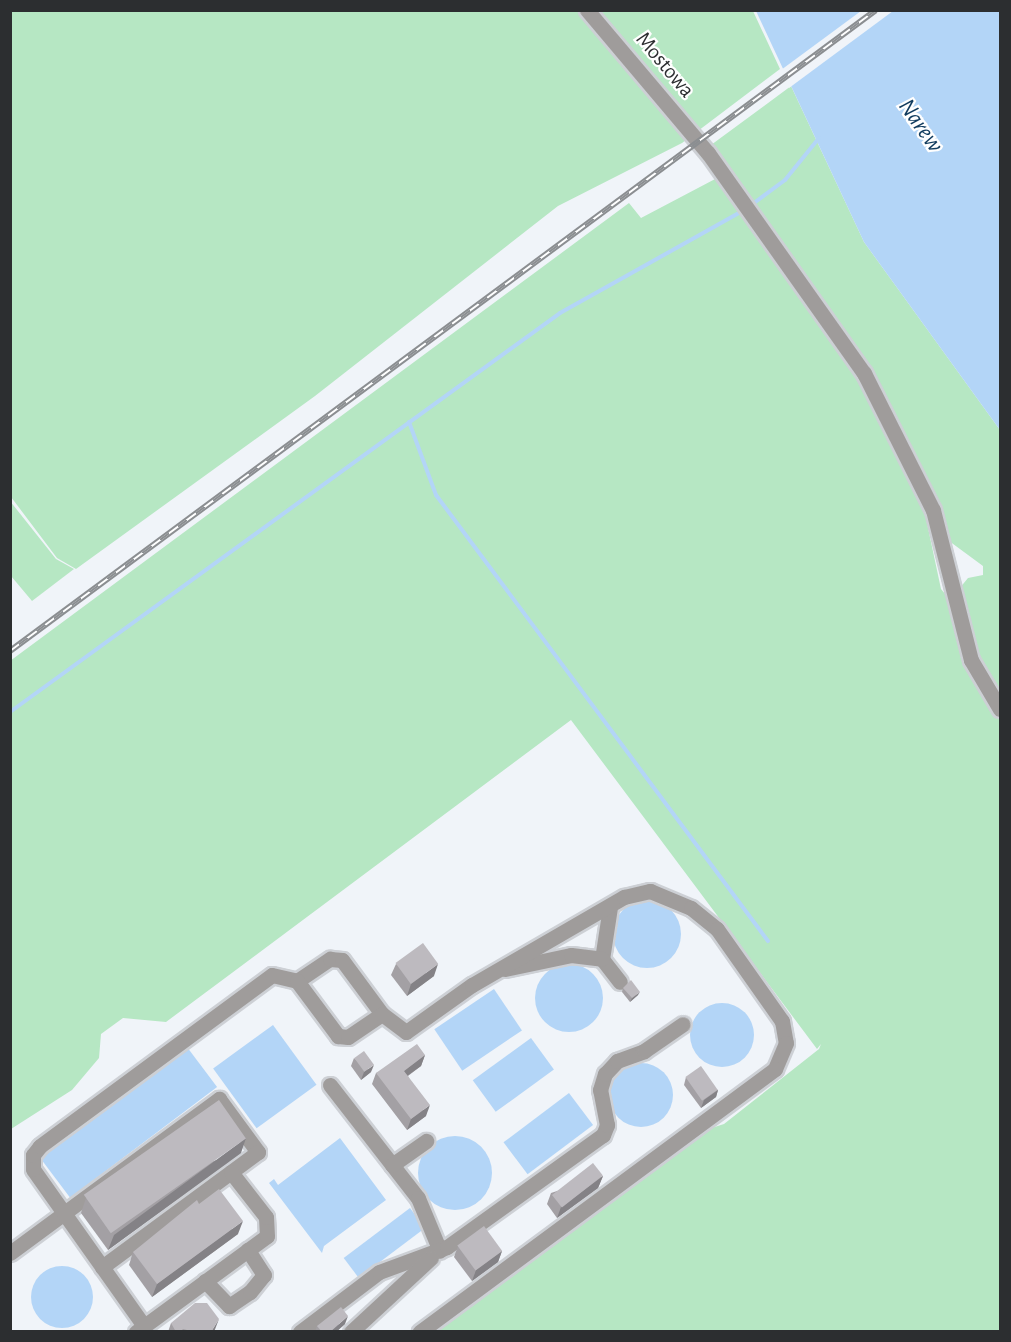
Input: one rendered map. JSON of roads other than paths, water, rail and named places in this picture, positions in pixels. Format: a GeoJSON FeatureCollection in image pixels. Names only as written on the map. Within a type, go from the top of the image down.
{"type":"FeatureCollection","features":[{"type":"Feature","properties":{"kind":"street","name":"Mostowa"},"geometry":{"type":"LineString","coordinates":[[587,10],[684,123],[864,373],[933,510],[959,623],[990,697],[1000,709]]}},
{"type":"Feature","properties":{"kind":"street"},"geometry":{"type":"LineString","coordinates":[[297,981],[330,959],[342,960],[382,1014],[406,1032],[500,969],[610,907],[637,893],[656,892],[710,921],[782,1022],[783,1053],[765,1078],[420,1332]]}},
{"type":"Feature","properties":{"kind":"street"},"geometry":{"type":"LineString","coordinates":[[602,959],[610,907]]}},
{"type":"Feature","properties":{"kind":"street"},"geometry":{"type":"LineString","coordinates":[[500,969],[571,955],[602,959],[620,982]]}},
{"type":"Feature","properties":{"kind":"street"},"geometry":{"type":"LineString","coordinates":[[231,1172],[269,1224],[267,1236],[144,1328],[33,1169],[36,1149],[263,979],[281,974],[297,981],[338,1036],[348,1036],[382,1014]]}},
{"type":"Feature","properties":{"kind":"street"},"geometry":{"type":"LineString","coordinates":[[351,1332],[437,1253],[603,1135],[607,1125],[600,1090],[605,1074],[617,1061],[644,1051],[683,1024]]}},
{"type":"Feature","properties":{"kind":"street"},"geometry":{"type":"LineString","coordinates":[[330,1085],[392,1164],[432,1221],[437,1253]]}},
{"type":"Feature","properties":{"kind":"street"},"geometry":{"type":"LineString","coordinates":[[10,1253],[219,1099],[258,1152],[102,1267]]}},
{"type":"Feature","properties":{"kind":"street"},"geometry":{"type":"LineString","coordinates":[[392,1164],[426,1141]]}},
{"type":"Feature","properties":{"kind":"street"},"geometry":{"type":"LineString","coordinates":[[205,1281],[229,1306],[257,1288],[264,1275],[248,1250]]}},
{"type":"Feature","properties":{"kind":"street"},"geometry":{"type":"LineString","coordinates":[[300,1332],[379,1272],[437,1253]]}},
{"type":"Feature","properties":{"kind":"water","name":"Narew"},"geometry":{"type":"Polygon","coordinates":[[[756,11],[1000,11],[1000,430],[864,242],[756,11]]]}},
{"type":"Feature","properties":{"kind":"water"},"geometry":{"type":"Polygon","coordinates":[[[647,900],[660,903],[671,910],[678,921],[681,934],[678,947],[671,958],[660,965],[647,968],[634,965],[623,958],[616,947],[613,934],[616,921],[623,910],[634,903],[647,900]]]}},
{"type":"Feature","properties":{"kind":"water"},"geometry":{"type":"Polygon","coordinates":[[[569,964],[582,967],[593,974],[600,985],[603,998],[600,1011],[593,1022],[582,1029],[569,1032],[556,1029],[545,1022],[538,1011],[535,998],[538,985],[545,974],[556,967],[569,964]]]}},
{"type":"Feature","properties":{"kind":"water"},"geometry":{"type":"Polygon","coordinates":[[[494,989],[522,1030],[462,1071],[434,1029],[494,989]]]}},
{"type":"Feature","properties":{"kind":"water"},"geometry":{"type":"Polygon","coordinates":[[[722,1003],[745,1012],[754,1035],[745,1058],[722,1067],[699,1058],[690,1035],[699,1012],[722,1003]]]}},
{"type":"Feature","properties":{"kind":"water"},"geometry":{"type":"Polygon","coordinates":[[[273,1025],[316,1085],[257,1128],[213,1068],[273,1025]]]}},
{"type":"Feature","properties":{"kind":"water"},"geometry":{"type":"Polygon","coordinates":[[[531,1038],[554,1070],[496,1112],[473,1080],[531,1038]]]}},
{"type":"Feature","properties":{"kind":"water"},"geometry":{"type":"Polygon","coordinates":[[[187,1047],[217,1087],[70,1198],[40,1158],[187,1047]]]}},
{"type":"Feature","properties":{"kind":"water"},"geometry":{"type":"Polygon","coordinates":[[[641,1063],[664,1072],[673,1095],[664,1118],[641,1127],[618,1118],[609,1095],[618,1072],[641,1063]]]}},
{"type":"Feature","properties":{"kind":"water"},"geometry":{"type":"Polygon","coordinates":[[[569,1093],[593,1125],[528,1174],[504,1142],[569,1093]]]}},
{"type":"Feature","properties":{"kind":"water"},"geometry":{"type":"Polygon","coordinates":[[[455,1136],[476,1142],[486,1152],[492,1173],[486,1194],[476,1204],[455,1210],[434,1204],[424,1194],[418,1173],[424,1152],[434,1142],[455,1136]]]}},
{"type":"Feature","properties":{"kind":"water"},"geometry":{"type":"Polygon","coordinates":[[[340,1138],[386,1200],[324,1246],[322,1253],[269,1183],[274,1179],[278,1185],[340,1138]]]}},
{"type":"Feature","properties":{"kind":"water"},"geometry":{"type":"Polygon","coordinates":[[[410,1208],[425,1228],[359,1278],[344,1258],[410,1208]]]}},
{"type":"Feature","properties":{"kind":"water"},"geometry":{"type":"Polygon","coordinates":[[[62,1266],[79,1271],[84,1275],[88,1280],[93,1297],[88,1314],[84,1319],[79,1323],[62,1328],[45,1323],[40,1319],[36,1314],[31,1297],[36,1280],[40,1275],[45,1271],[62,1266]]]}},
{"type":"Feature","properties":{"kind":"waterway"},"geometry":{"type":"LineString","coordinates":[[750,206],[785,180],[819,138]]}},
{"type":"Feature","properties":{"kind":"waterway"},"geometry":{"type":"LineString","coordinates":[[10,712],[560,313],[744,210]]}},
{"type":"Feature","properties":{"kind":"waterway"},"geometry":{"type":"LineString","coordinates":[[409,422],[436,495],[768,941]]}},
{"type":"Feature","properties":{"kind":"railway"},"geometry":{"type":"LineString","coordinates":[[10,651],[876,10]]}}]}
